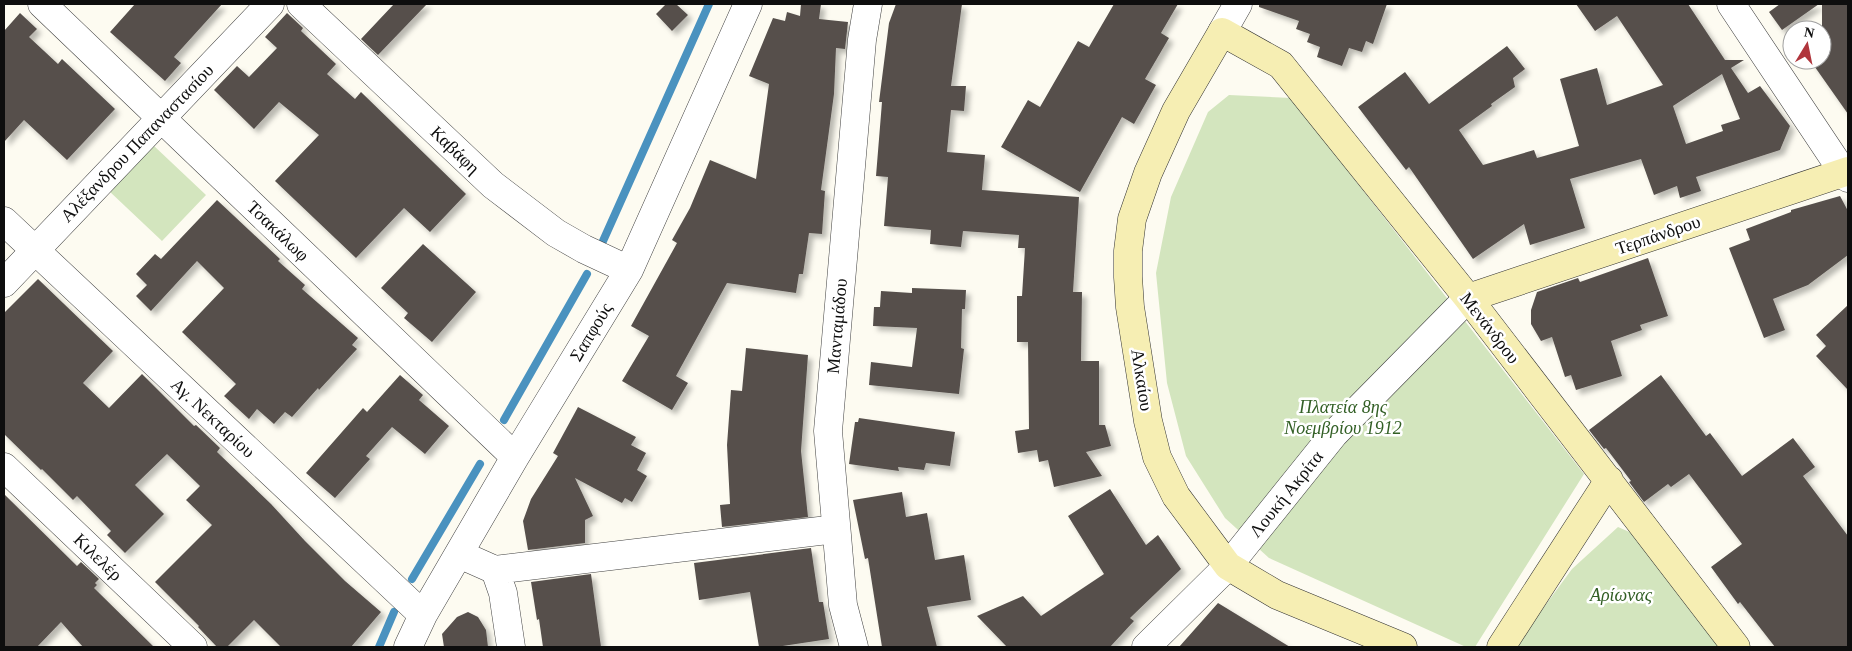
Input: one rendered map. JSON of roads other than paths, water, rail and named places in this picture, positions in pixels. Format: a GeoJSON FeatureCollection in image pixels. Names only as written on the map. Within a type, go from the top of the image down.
{"type":"FeatureCollection","features":[{"type":"Feature","properties":{"kind":"street","name":"Τσακάλωφ"},"geometry":{"type":"LineString","coordinates":[[42,4],[515,457]]}},
{"type":"Feature","properties":{"kind":"street","name":"Αλέξανδρου Παπαναστασίου"},"geometry":{"type":"LineString","coordinates":[[4,283],[270,4]]}},
{"type":"Feature","properties":{"kind":"street","name":"Καβάφη"},"geometry":{"type":"LineString","coordinates":[[301,4],[493,185],[556,233],[584,249],[629,270]]}},
{"type":"Feature","properties":{"kind":"street","name":"Σαπφούς"},"geometry":{"type":"LineString","coordinates":[[408,647],[458,554],[629,270],[748,4]]}},
{"type":"Feature","properties":{"kind":"street","name":"Μανταμάδου"},"geometry":{"type":"LineString","coordinates":[[854,647],[843,605],[828,431],[862,40],[868,4]]}},
{"type":"Feature","properties":{"kind":"street","name":"Αλκαίου"},"geometry":{"type":"LineString","coordinates":[[1238,4],[1176,111],[1148,173],[1132,219],[1128,251],[1130,307],[1148,421],[1157,457],[1176,496],[1228,566],[1277,594],[1403,647]]}},
{"type":"Feature","properties":{"kind":"street"},"geometry":{"type":"LineString","coordinates":[[1731,4],[1846,174]]}},
{"type":"Feature","properties":{"kind":"street","name":"Μενάνδρου"},"geometry":{"type":"LineString","coordinates":[[1222,32],[1281,65],[1468,298],[1736,647]]}},
{"type":"Feature","properties":{"kind":"street","name":"Τερπάνδρου"},"geometry":{"type":"LineString","coordinates":[[1468,298],[1846,174]]}},
{"type":"Feature","properties":{"kind":"street","name":"Αγ. Νεκταρίου"},"geometry":{"type":"LineString","coordinates":[[4,221],[424,615]]}},
{"type":"Feature","properties":{"kind":"street","name":"Λουκή Ακρίτα"},"geometry":{"type":"LineString","coordinates":[[1146,647],[1228,566],[1334,434],[1468,298]]}},
{"type":"Feature","properties":{"kind":"street","name":"Κιλελέρ"},"geometry":{"type":"LineString","coordinates":[[4,467],[193,647]]}},
{"type":"Feature","properties":{"kind":"street"},"geometry":{"type":"LineString","coordinates":[[1501,647],[1609,480]]}},
{"type":"Feature","properties":{"kind":"street"},"geometry":{"type":"LineString","coordinates":[[458,554],[495,570],[836,529]]}},
{"type":"Feature","properties":{"kind":"street"},"geometry":{"type":"LineString","coordinates":[[495,570],[503,593],[511,647]]}},
{"type":"Feature","properties":{"kind":"waterway"},"geometry":{"type":"LineString","coordinates":[[603,241],[709,4]]}},
{"type":"Feature","properties":{"kind":"waterway"},"geometry":{"type":"LineString","coordinates":[[504,420],[587,274]]}},
{"type":"Feature","properties":{"kind":"waterway"},"geometry":{"type":"LineString","coordinates":[[412,579],[480,464]]}},
{"type":"Feature","properties":{"kind":"waterway"},"geometry":{"type":"LineString","coordinates":[[379,647],[394,612]]}},
{"type":"Feature","properties":{"kind":"park label","name":"Πλατεία 8ης Νοεμβρίου 1912"},"geometry":{"type":"Point","coordinates":[1343,417]}},
{"type":"Feature","properties":{"kind":"park label","name":"Αρίωνας"},"geometry":{"type":"Point","coordinates":[1621,595]}}]}
